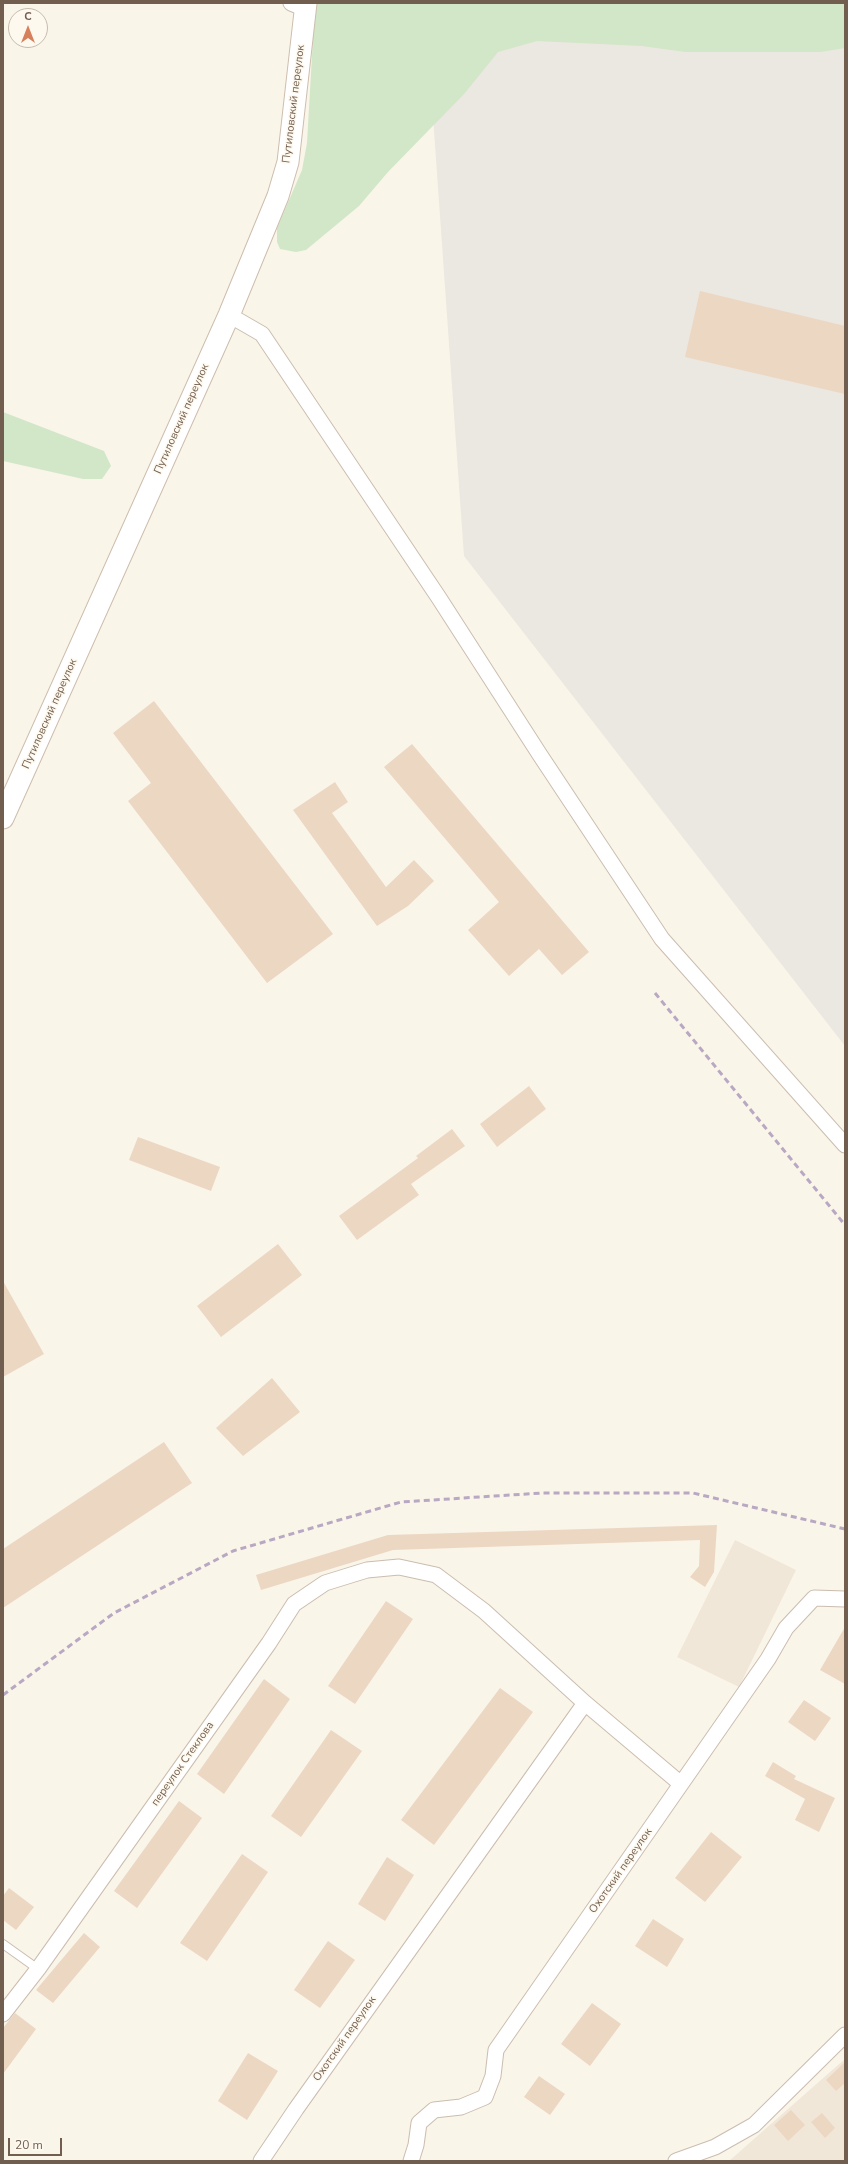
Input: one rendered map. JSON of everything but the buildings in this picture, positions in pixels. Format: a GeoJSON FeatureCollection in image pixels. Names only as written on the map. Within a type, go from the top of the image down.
{"type":"FeatureCollection","features":[{"type":"Feature","properties":{"kind":"main road","name":"Путиловский переулок"},"geometry":{"type":"LineString","coordinates":[[3,818],[229,315],[278,196],[288,162],[301,5]]}},
{"type":"Feature","properties":{"kind":"street"},"geometry":{"type":"LineString","coordinates":[[229,315],[262,334],[439,598],[540,755],[662,939],[845,1145]]}},
{"type":"Feature","properties":{"kind":"street","name":"переулок Стеклова"},"geometry":{"type":"LineString","coordinates":[[3,2014],[38,1969],[269,1643],[294,1604],[325,1583],[367,1570],[399,1567],[436,1575],[484,1611],[585,1703],[682,1784]]}},
{"type":"Feature","properties":{"kind":"street","name":"Охотский переулок"},"geometry":{"type":"LineString","coordinates":[[411,2161],[416,2145],[419,2123],[434,2110],[460,2107],[486,2097],[493,2076],[496,2050],[768,1659],[786,1628],[814,1598],[845,1599]]}},
{"type":"Feature","properties":{"kind":"street","name":"Охотский переулок"},"geometry":{"type":"LineString","coordinates":[[261,2161],[296,2109],[585,1703]]}},
{"type":"Feature","properties":{"kind":"street"},"geometry":{"type":"LineString","coordinates":[[676,2161],[715,2147],[754,2125],[845,2035]]}},
{"type":"Feature","properties":{"kind":"lane"},"geometry":{"type":"LineString","coordinates":[[3,1944],[38,1969]]}},
{"type":"Feature","properties":{"kind":"shaded area"},"geometry":{"type":"Polygon","coordinates":[[[425,3],[845,3],[845,1046],[464,556],[425,3]]]}},
{"type":"Feature","properties":{"kind":"shaded area"},"geometry":{"type":"Polygon","coordinates":[[[735,1540],[796,1570],[739,1687],[677,1657],[735,1540]]]}},
{"type":"Feature","properties":{"kind":"shaded area"},"geometry":{"type":"Polygon","coordinates":[[[845,2059],[845,2161],[729,2161],[822,2079],[845,2059]]]}},
{"type":"Feature","properties":{"kind":"green space"},"geometry":{"type":"Polygon","coordinates":[[[315,3],[845,3],[845,48],[820,52],[686,52],[642,46],[537,41],[498,52],[464,94],[388,172],[359,206],[306,250],[296,252],[280,249],[277,242],[277,228],[302,170],[307,143],[315,3]]]}},
{"type":"Feature","properties":{"kind":"green space"},"geometry":{"type":"Polygon","coordinates":[[[3,412],[104,451],[111,466],[102,479],[83,479],[3,461],[3,412]]]}},
{"type":"Feature","properties":{"kind":"railway"},"geometry":{"type":"LineString","coordinates":[[655,993],[845,1225]]}},
{"type":"Feature","properties":{"kind":"railway"},"geometry":{"type":"LineString","coordinates":[[3,1695],[114,1613],[233,1551],[401,1502],[542,1493],[693,1493],[845,1529]]}}]}
